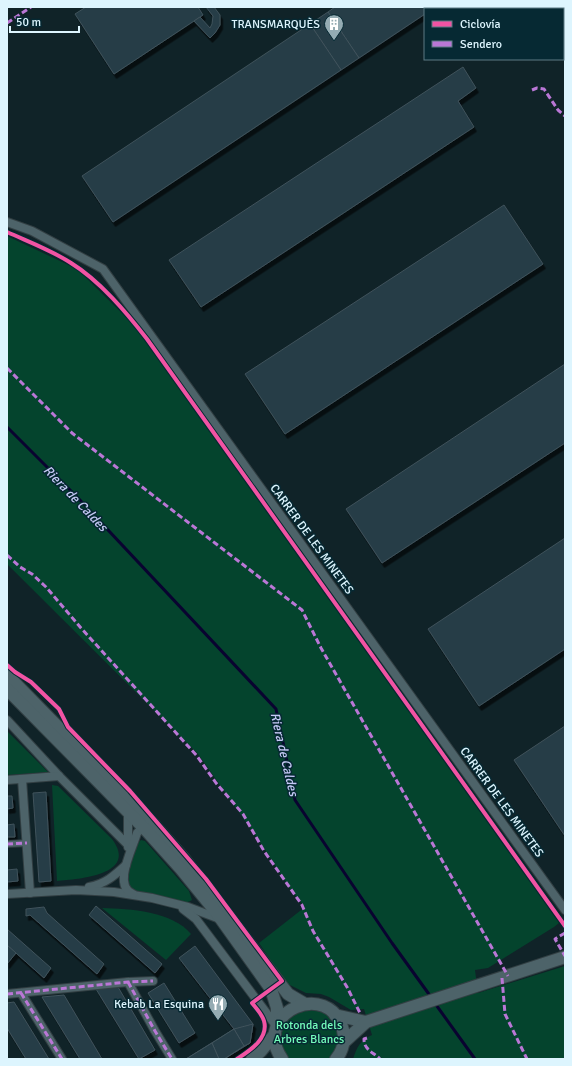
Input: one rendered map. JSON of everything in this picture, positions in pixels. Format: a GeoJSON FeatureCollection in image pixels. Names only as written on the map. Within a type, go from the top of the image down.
{"type":"FeatureCollection","features":[{"type":"Feature","properties":{"kind":"main road"},"geometry":{"type":"LineString","coordinates":[[7,675],[154,825],[200,879],[279,984],[288,994],[305,1004]]}},
{"type":"Feature","properties":{"kind":"main road"},"geometry":{"type":"LineString","coordinates":[[7,690],[128,812],[181,869],[218,916],[271,989],[277,1008],[276,1048],[282,1059]]}},
{"type":"Feature","properties":{"kind":"main road"},"geometry":{"type":"LineString","coordinates":[[335,1015],[366,1022],[565,957]]}},
{"type":"Feature","properties":{"kind":"main road"},"geometry":{"type":"LineString","coordinates":[[252,1059],[261,1051],[276,1031],[281,1018],[296,1006],[305,1004],[324,1007],[335,1015],[341,1025],[344,1037],[341,1052]]}},
{"type":"Feature","properties":{"kind":"main road"},"geometry":{"type":"LineString","coordinates":[[341,1052],[366,1022]]}},
{"type":"Feature","properties":{"kind":"street","name":"CARRER DE LES MINETES"},"geometry":{"type":"LineString","coordinates":[[7,222],[32,231],[103,269],[565,910]]}},
{"type":"Feature","properties":{"kind":"street"},"geometry":{"type":"LineString","coordinates":[[7,720],[59,776],[128,845]]}},
{"type":"Feature","properties":{"kind":"street"},"geometry":{"type":"LineString","coordinates":[[7,780],[59,776]]}},
{"type":"Feature","properties":{"kind":"street"},"geometry":{"type":"LineString","coordinates":[[22,779],[30,893]]}},
{"type":"Feature","properties":{"kind":"street"},"geometry":{"type":"LineString","coordinates":[[76,890],[100,885],[109,880],[127,863],[128,812]]}},
{"type":"Feature","properties":{"kind":"street"},"geometry":{"type":"LineString","coordinates":[[185,860],[174,854],[150,830],[143,829],[137,833],[123,876],[124,884],[128,893],[188,907],[218,916]]}},
{"type":"Feature","properties":{"kind":"street"},"geometry":{"type":"LineString","coordinates":[[7,844],[27,843]]}},
{"type":"Feature","properties":{"kind":"street"},"geometry":{"type":"LineString","coordinates":[[200,879],[201,887],[212,900],[218,916]]}},
{"type":"Feature","properties":{"kind":"street"},"geometry":{"type":"LineString","coordinates":[[7,894],[100,890],[135,895]]}},
{"type":"Feature","properties":{"kind":"street"},"geometry":{"type":"LineString","coordinates":[[171,904],[187,911],[196,918],[276,1031]]}},
{"type":"Feature","properties":{"kind":"street"},"geometry":{"type":"LineString","coordinates":[[7,994],[21,994],[128,982],[153,981]]}},
{"type":"Feature","properties":{"kind":"street"},"geometry":{"type":"LineString","coordinates":[[128,982],[172,1059]]}},
{"type":"Feature","properties":{"kind":"street"},"geometry":{"type":"LineString","coordinates":[[21,994],[62,1059]]}},
{"type":"Feature","properties":{"kind":"green space"},"geometry":{"type":"Polygon","coordinates":[[[7,236],[77,269],[132,323],[559,923],[488,968],[475,970],[478,993],[565,966],[565,1059],[353,1059],[360,1044],[372,1035],[364,1009],[351,1010],[329,997],[321,994],[306,993],[286,983],[259,943],[305,907],[291,890],[260,842],[198,754],[7,564],[7,236]]]}},
{"type":"Feature","properties":{"kind":"green space"},"geometry":{"type":"Polygon","coordinates":[[[7,731],[48,772],[7,775],[7,731]]]}},
{"type":"Feature","properties":{"kind":"green space"},"geometry":{"type":"Polygon","coordinates":[[[52,785],[58,786],[112,839],[118,851],[118,860],[112,868],[103,873],[79,879],[57,881],[52,785]]]}},
{"type":"Feature","properties":{"kind":"green space"},"geometry":{"type":"Polygon","coordinates":[[[141,840],[145,841],[189,891],[192,900],[182,902],[131,890],[129,884],[130,866],[141,840]]]}},
{"type":"Feature","properties":{"kind":"green space"},"geometry":{"type":"Polygon","coordinates":[[[102,908],[125,909],[162,916],[183,926],[191,934],[166,960],[102,908]]]}},
{"type":"Feature","properties":{"kind":"green space","name":"Rotonda dels Arbres Blancs"},"geometry":{"type":"Polygon","coordinates":[[[312,1004],[341,1025],[336,1059],[282,1059],[277,1027],[312,1004]]]}},
{"type":"Feature","properties":{"kind":"building"},"geometry":{"type":"Polygon","coordinates":[[[86,7],[198,7],[203,15],[114,74],[75,14],[86,7]]]}},
{"type":"Feature","properties":{"kind":"building"},"geometry":{"type":"Polygon","coordinates":[[[206,7],[214,7],[220,15],[220,25],[210,38],[194,21],[200,17],[210,28],[213,16],[206,7]]]}},
{"type":"Feature","properties":{"kind":"building"},"geometry":{"type":"Polygon","coordinates":[[[335,7],[435,7],[424,8],[424,15],[359,58],[328,12],[335,7]]]}},
{"type":"Feature","properties":{"kind":"building","name":"TRANSMARQUÈS"},"geometry":{"type":"Polygon","coordinates":[[[328,12],[359,58],[341,70],[310,24],[328,12]]]}},
{"type":"Feature","properties":{"kind":"building"},"geometry":{"type":"Polygon","coordinates":[[[310,24],[341,70],[113,222],[82,176],[310,24]]]}},
{"type":"Feature","properties":{"kind":"building"},"geometry":{"type":"Polygon","coordinates":[[[463,67],[476,88],[458,101],[474,127],[201,307],[169,260],[463,67]]]}},
{"type":"Feature","properties":{"kind":"building"},"geometry":{"type":"Polygon","coordinates":[[[504,205],[543,264],[285,434],[245,374],[504,205]]]}},
{"type":"Feature","properties":{"kind":"building"},"geometry":{"type":"Polygon","coordinates":[[[565,364],[565,443],[382,563],[346,509],[565,364]]]}},
{"type":"Feature","properties":{"kind":"building"},"geometry":{"type":"Polygon","coordinates":[[[565,538],[565,649],[479,706],[428,629],[565,538]]]}},
{"type":"Feature","properties":{"kind":"building"},"geometry":{"type":"Polygon","coordinates":[[[565,726],[565,836],[514,760],[565,726]]]}},
{"type":"Feature","properties":{"kind":"building"},"geometry":{"type":"Polygon","coordinates":[[[46,792],[51,881],[39,882],[33,793],[46,792]]]}},
{"type":"Feature","properties":{"kind":"building"},"geometry":{"type":"Polygon","coordinates":[[[7,796],[12,796],[13,808],[7,809],[7,796]]]}},
{"type":"Feature","properties":{"kind":"building"},"geometry":{"type":"Polygon","coordinates":[[[14,824],[15,837],[7,837],[7,825],[14,824]]]}},
{"type":"Feature","properties":{"kind":"building"},"geometry":{"type":"Polygon","coordinates":[[[17,869],[18,881],[7,882],[7,870],[17,869]]]}},
{"type":"Feature","properties":{"kind":"building"},"geometry":{"type":"Polygon","coordinates":[[[96,906],[162,964],[155,973],[89,915],[96,906]]]}},
{"type":"Feature","properties":{"kind":"building"},"geometry":{"type":"Polygon","coordinates":[[[44,907],[47,913],[104,964],[97,974],[30,915],[26,916],[26,909],[44,907]]]}},
{"type":"Feature","properties":{"kind":"building"},"geometry":{"type":"Polygon","coordinates":[[[7,929],[51,968],[44,978],[7,945],[7,929]]]}},
{"type":"Feature","properties":{"kind":"building"},"geometry":{"type":"Polygon","coordinates":[[[7,945],[16,953],[7,964],[7,945]]]}},
{"type":"Feature","properties":{"kind":"building"},"geometry":{"type":"Polygon","coordinates":[[[195,946],[253,1024],[250,1043],[224,1059],[186,1059],[234,1029],[179,958],[195,946]]]}},
{"type":"Feature","properties":{"kind":"building"},"geometry":{"type":"Polygon","coordinates":[[[164,983],[195,1033],[179,1043],[148,993],[164,983]]]}},
{"type":"Feature","properties":{"kind":"building"},"geometry":{"type":"Polygon","coordinates":[[[118,987],[155,1050],[139,1059],[96,989],[118,987]]]}},
{"type":"Feature","properties":{"kind":"building"},"geometry":{"type":"Polygon","coordinates":[[[64,995],[102,1059],[80,1059],[42,997],[64,995]]]}},
{"type":"Feature","properties":{"kind":"building"},"geometry":{"type":"Polygon","coordinates":[[[14,1002],[49,1059],[26,1059],[7,1028],[7,1003],[14,1002]]]}},
{"type":"Feature","properties":{"kind":"building"},"geometry":{"type":"Polygon","coordinates":[[[253,1024],[250,1043],[244,1046],[234,1029],[253,1024]]]}},
{"type":"Feature","properties":{"kind":"building"},"geometry":{"type":"Polygon","coordinates":[[[234,1029],[244,1046],[224,1059],[219,1059],[212,1043],[234,1029]]]}},
{"type":"Feature","properties":{"kind":"building"},"geometry":{"type":"Polygon","coordinates":[[[212,1043],[219,1059],[186,1059],[212,1043]]]}},
{"type":"Feature","properties":{"kind":"waterway","name":"Riera de Caldes"},"geometry":{"type":"LineString","coordinates":[[7,427],[78,498],[276,709],[295,800],[392,943],[431,997]]}},
{"type":"Feature","properties":{"kind":"waterway","name":"Riera de Caldes"},"geometry":{"type":"LineString","coordinates":[[434,1002],[475,1059]]}},
{"type":"Feature","properties":{"kind":"marked path"},"geometry":{"type":"LineString","coordinates":[[7,23],[31,7]]}},
{"type":"Feature","properties":{"kind":"marked path"},"geometry":{"type":"LineString","coordinates":[[532,90],[537,88],[544,89],[558,110],[565,116]]}},
{"type":"Feature","properties":{"kind":"marked path"},"geometry":{"type":"LineString","coordinates":[[7,368],[72,433],[302,610],[321,648],[508,976]]}},
{"type":"Feature","properties":{"kind":"marked path"},"geometry":{"type":"LineString","coordinates":[[7,555],[46,587],[81,628],[197,756],[216,783],[243,814],[264,851],[302,905],[313,931],[347,987],[360,1013]]}},
{"type":"Feature","properties":{"kind":"marked path"},"geometry":{"type":"LineString","coordinates":[[7,844],[27,843]]}},
{"type":"Feature","properties":{"kind":"marked path"},"geometry":{"type":"LineString","coordinates":[[565,933],[555,939],[565,956]]}},
{"type":"Feature","properties":{"kind":"marked path"},"geometry":{"type":"LineString","coordinates":[[502,978],[505,1014],[527,1059]]}},
{"type":"Feature","properties":{"kind":"marked path"},"geometry":{"type":"LineString","coordinates":[[7,994],[128,982],[153,981]]}},
{"type":"Feature","properties":{"kind":"marked path"},"geometry":{"type":"LineString","coordinates":[[128,982],[172,1059]]}},
{"type":"Feature","properties":{"kind":"marked path"},"geometry":{"type":"LineString","coordinates":[[21,993],[62,1059]]}},
{"type":"Feature","properties":{"kind":"marked path"},"geometry":{"type":"LineString","coordinates":[[367,1038],[364,1039],[364,1043],[369,1050],[380,1059]]}},
{"type":"Feature","properties":{"kind":"cycle path"},"geometry":{"type":"LineString","coordinates":[[7,232],[56,254],[82,270],[112,298],[139,329],[565,926]]}},
{"type":"Feature","properties":{"kind":"cycle path"},"geometry":{"type":"LineString","coordinates":[[7,665],[31,682],[59,709],[68,727],[130,791],[206,879],[282,981],[252,1003],[263,1018],[265,1027],[264,1033],[257,1044],[237,1059]]}},
{"type":"Feature","properties":{"kind":"place","name":"TRANSMARQUÈS"},"geometry":{"type":"Point","coordinates":[334,41]}},
{"type":"Feature","properties":{"kind":"place","name":"Kebab La Esquina"},"geometry":{"type":"Point","coordinates":[218,1021]}}]}
